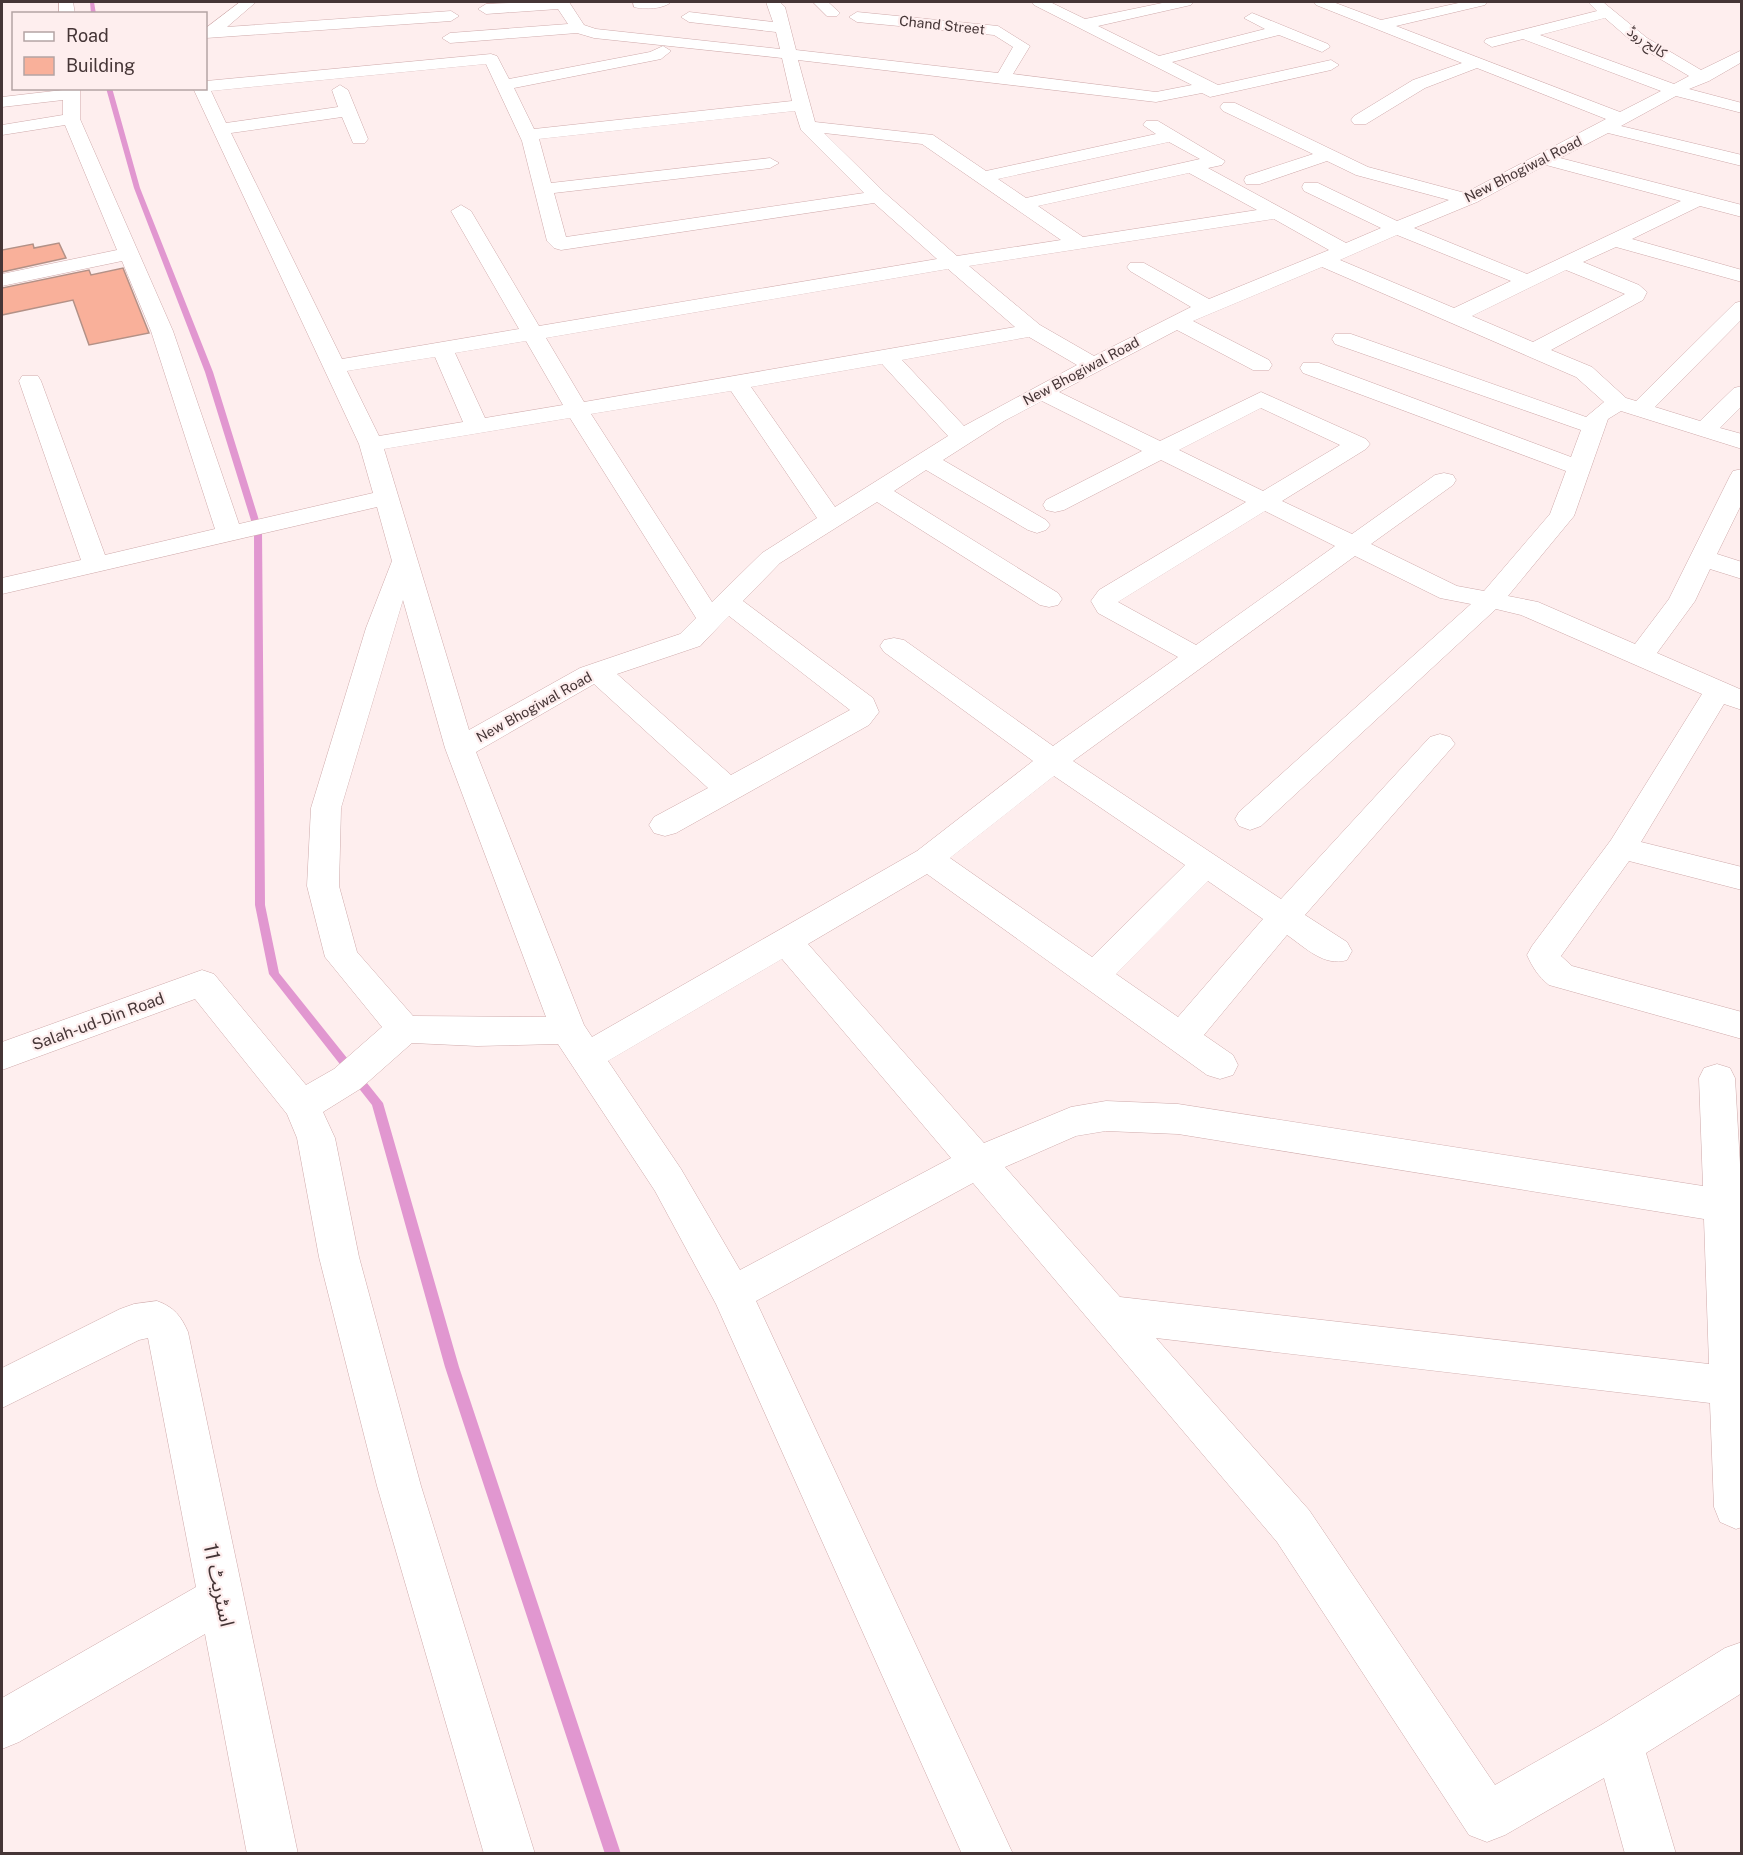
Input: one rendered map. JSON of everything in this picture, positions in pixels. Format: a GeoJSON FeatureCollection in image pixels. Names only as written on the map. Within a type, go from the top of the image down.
{"type":"FeatureCollection","features":[{"type":"Feature","properties":{"kind":"street"},"geometry":{"type":"LineString","coordinates":[[208,34],[249,2]]}},
{"type":"Feature","properties":{"kind":"street"},"geometry":{"type":"LineString","coordinates":[[638,3],[664,2]]}},
{"type":"Feature","properties":{"kind":"street"},"geometry":{"type":"LineString","coordinates":[[773,2],[777,7],[807,126],[878,196],[1032,330],[1094,365]]}},
{"type":"Feature","properties":{"kind":"street"},"geometry":{"type":"LineString","coordinates":[[820,2],[832,13]]}},
{"type":"Feature","properties":{"kind":"street"},"geometry":{"type":"LineString","coordinates":[[1039,2],[1211,90]]}},
{"type":"Feature","properties":{"kind":"street"},"geometry":{"type":"LineString","coordinates":[[1084,24],[1186,2]]}},
{"type":"Feature","properties":{"kind":"street"},"geometry":{"type":"LineString","coordinates":[[1438,2],[1454,8]]}},
{"type":"Feature","properties":{"kind":"street"},"geometry":{"type":"LineString","coordinates":[[1380,25],[1480,2]]}},
{"type":"Feature","properties":{"kind":"street"},"geometry":{"type":"LineString","coordinates":[[638,3],[653,20]]}},
{"type":"Feature","properties":{"kind":"street"},"geometry":{"type":"LineString","coordinates":[[1318,3],[1541,88],[1614,123],[1742,160]]}},
{"type":"Feature","properties":{"kind":"street"},"geometry":{"type":"LineString","coordinates":[[486,9],[563,4],[578,28]]}},
{"type":"Feature","properties":{"kind":"street"},"geometry":{"type":"LineString","coordinates":[[1492,42],[1524,34],[1601,7]]}},
{"type":"Feature","properties":{"kind":"street","name":"کالج روڈ"},"geometry":{"type":"LineString","coordinates":[[1601,7],[1641,41],[1703,78]]}},
{"type":"Feature","properties":{"kind":"street"},"geometry":{"type":"LineString","coordinates":[[208,34],[318,27],[451,9],[450,63]]}},
{"type":"Feature","properties":{"kind":"street"},"geometry":{"type":"LineString","coordinates":[[926,24],[939,9]]}},
{"type":"Feature","properties":{"kind":"street"},"geometry":{"type":"LineString","coordinates":[[972,28],[992,12]]}},
{"type":"Feature","properties":{"kind":"street"},"geometry":{"type":"LineString","coordinates":[[1277,12],[1252,18],[1322,47]]}},
{"type":"Feature","properties":{"kind":"street"},"geometry":{"type":"LineString","coordinates":[[689,17],[781,28]]}},
{"type":"Feature","properties":{"kind":"street","name":"Chand Street"},"geometry":{"type":"LineString","coordinates":[[857,17],[998,31],[1022,46],[1003,78]]}},
{"type":"Feature","properties":{"kind":"street"},"geometry":{"type":"LineString","coordinates":[[450,38],[578,28],[594,33],[613,45],[642,43],[1003,78],[1156,97],[1211,90],[1331,65]]}},
{"type":"Feature","properties":{"kind":"street"},"geometry":{"type":"LineString","coordinates":[[1158,61],[1280,30]]}},
{"type":"Feature","properties":{"kind":"street"},"geometry":{"type":"LineString","coordinates":[[1524,34],[1675,100],[1742,108]]}},
{"type":"Feature","properties":{"kind":"street"},"geometry":{"type":"LineString","coordinates":[[642,43],[663,51],[789,59],[1149,106]]}},
{"type":"Feature","properties":{"kind":"street"},"geometry":{"type":"LineString","coordinates":[[348,51],[341,73],[348,111],[359,139]]}},
{"type":"Feature","properties":{"kind":"street"},"geometry":{"type":"LineString","coordinates":[[505,85],[655,56],[663,51]]}},
{"type":"Feature","properties":{"kind":"street"},"geometry":{"type":"LineString","coordinates":[[207,86],[491,59],[528,135],[557,242],[568,244],[878,196]]}},
{"type":"Feature","properties":{"kind":"street","name":"New Bhogiwal Road"},"geometry":{"type":"LineString","coordinates":[[460,748],[597,671],[690,640],[771,558],[877,490],[1041,392],[1176,321],[1466,199],[1651,104],[1675,100],[1703,78],[1738,61]]}},
{"type":"Feature","properties":{"kind":"street"},"geometry":{"type":"LineString","coordinates":[[544,63],[558,75]]}},
{"type":"Feature","properties":{"kind":"street"},"geometry":{"type":"LineString","coordinates":[[1360,120],[1419,84],[1476,63]]}},
{"type":"Feature","properties":{"kind":"street"},"geometry":{"type":"LineString","coordinates":[[1541,88],[1560,81]]}},
{"type":"Feature","properties":{"kind":"street"},"geometry":{"type":"LineString","coordinates":[[202,90],[371,444],[460,748],[577,1043],[668,1180],[732,1294],[988,1854]]}},
{"type":"Feature","properties":{"kind":"street"},"geometry":{"type":"LineString","coordinates":[[2,102],[72,91],[71,119],[162,331],[235,532]]}},
{"type":"Feature","properties":{"kind":"street"},"geometry":{"type":"LineString","coordinates":[[528,135],[801,105]]}},
{"type":"Feature","properties":{"kind":"street"},"geometry":{"type":"LineString","coordinates":[[1229,107],[1362,171],[1466,199]]}},
{"type":"Feature","properties":{"kind":"street"},"geometry":{"type":"LineString","coordinates":[[222,129],[348,111]]}},
{"type":"Feature","properties":{"kind":"street"},"geometry":{"type":"LineString","coordinates":[[2,130],[71,119]]}},
{"type":"Feature","properties":{"kind":"street"},"geometry":{"type":"LineString","coordinates":[[1024,204],[1216,161],[1152,125]]}},
{"type":"Feature","properties":{"kind":"street"},"geometry":{"type":"LineString","coordinates":[[807,126],[927,139],[1079,243]]}},
{"type":"Feature","properties":{"kind":"street"},"geometry":{"type":"LineString","coordinates":[[982,177],[1172,136]]}},
{"type":"Feature","properties":{"kind":"street"},"geometry":{"type":"LineString","coordinates":[[1253,180],[1328,154]]}},
{"type":"Feature","properties":{"kind":"street"},"geometry":{"type":"LineString","coordinates":[[1544,159],[1742,212]]}},
{"type":"Feature","properties":{"kind":"street"},"geometry":{"type":"LineString","coordinates":[[543,189],[770,163]]}},
{"type":"Feature","properties":{"kind":"street"},"geometry":{"type":"LineString","coordinates":[[1192,166],[1343,249]]}},
{"type":"Feature","properties":{"kind":"street"},"geometry":{"type":"LineString","coordinates":[[1311,187],[1396,228],[1528,281]]}},
{"type":"Feature","properties":{"kind":"street"},"geometry":{"type":"LineString","coordinates":[[1455,316],[1697,200]]}},
{"type":"Feature","properties":{"kind":"street"},"geometry":{"type":"LineString","coordinates":[[461,211],[577,410],[719,611],[863,704],[866,711],[859,718],[665,825]]}},
{"type":"Feature","properties":{"kind":"street"},"geometry":{"type":"LineString","coordinates":[[335,367],[954,262],[1277,213]]}},
{"type":"Feature","properties":{"kind":"street"},"geometry":{"type":"LineString","coordinates":[[1614,240],[1742,276]]}},
{"type":"Feature","properties":{"kind":"street"},"geometry":{"type":"LineString","coordinates":[[2,280],[129,253]]}},
{"type":"Feature","properties":{"kind":"street"},"geometry":{"type":"LineString","coordinates":[[1321,259],[1584,372],[1629,407],[1742,442]]}},
{"type":"Feature","properties":{"kind":"street"},"geometry":{"type":"LineString","coordinates":[[1534,350],[1636,296],[1637,292],[1632,289],[1566,263]]}},
{"type":"Feature","properties":{"kind":"street"},"geometry":{"type":"LineString","coordinates":[[1137,267],[1207,307]]}},
{"type":"Feature","properties":{"kind":"street"},"geometry":{"type":"LineString","coordinates":[[1250,819],[1490,601],[1562,516],[1598,416],[1629,407],[1742,307]]}},
{"type":"Feature","properties":{"kind":"street"},"geometry":{"type":"LineString","coordinates":[[1176,321],[1261,365]]}},
{"type":"Feature","properties":{"kind":"street"},"geometry":{"type":"LineString","coordinates":[[371,444],[737,383],[1032,330]]}},
{"type":"Feature","properties":{"kind":"street"},"geometry":{"type":"LineString","coordinates":[[1343,339],[1594,427]]}},
{"type":"Feature","properties":{"kind":"street"},"geometry":{"type":"LineString","coordinates":[[442,348],[477,427]]}},
{"type":"Feature","properties":{"kind":"street"},"geometry":{"type":"LineString","coordinates":[[886,355],[962,438]]}},
{"type":"Feature","properties":{"kind":"street"},"geometry":{"type":"LineString","coordinates":[[1311,368],[1580,468]]}},
{"type":"Feature","properties":{"kind":"street"},"geometry":{"type":"LineString","coordinates":[[30,381],[95,564]]}},
{"type":"Feature","properties":{"kind":"street"},"geometry":{"type":"LineString","coordinates":[[737,383],[831,520]]}},
{"type":"Feature","properties":{"kind":"street"},"geometry":{"type":"LineString","coordinates":[[1041,392],[1449,592],[1529,608],[1730,696],[1544,955],[1549,966],[1561,976],[1742,1026]]}},
{"type":"Feature","properties":{"kind":"street"},"geometry":{"type":"LineString","coordinates":[[1706,429],[1742,393]]}},
{"type":"Feature","properties":{"kind":"street"},"geometry":{"type":"LineString","coordinates":[[1055,505],[1261,399],[1358,444],[1108,596],[1104,601],[1107,607],[1198,657]]}},
{"type":"Feature","properties":{"kind":"street"},"geometry":{"type":"LineString","coordinates":[[926,460],[1037,525]]}},
{"type":"Feature","properties":{"kind":"street"},"geometry":{"type":"LineString","coordinates":[[1640,658],[1682,601],[1742,476]]}},
{"type":"Feature","properties":{"kind":"street"},"geometry":{"type":"LineString","coordinates":[[510,1854],[399,1486],[339,1257],[315,1138],[302,1106],[347,1079],[404,1029],[477,1032],[577,1043],[786,941],[928,859],[1053,761],[1444,480]]}},
{"type":"Feature","properties":{"kind":"street"},"geometry":{"type":"LineString","coordinates":[[877,490],[1049,599]]}},
{"type":"Feature","properties":{"kind":"street"},"geometry":{"type":"LineString","coordinates":[[2,586],[387,497]]}},
{"type":"Feature","properties":{"kind":"street"},"geometry":{"type":"LineString","coordinates":[[1703,558],[1742,571]]}},
{"type":"Feature","properties":{"kind":"street"},"geometry":{"type":"LineString","coordinates":[[404,1029],[342,957],[322,886],[326,808],[380,628],[405,563]]}},
{"type":"Feature","properties":{"kind":"street"},"geometry":{"type":"LineString","coordinates":[[894,646],[1053,761],[1335,951]]}},
{"type":"Feature","properties":{"kind":"street"},"geometry":{"type":"LineString","coordinates":[[597,671],[729,790]]}},
{"type":"Feature","properties":{"kind":"street"},"geometry":{"type":"LineString","coordinates":[[1182,1038],[1284,917],[1440,744]]}},
{"type":"Feature","properties":{"kind":"street"},"geometry":{"type":"LineString","coordinates":[[1622,848],[1742,879]]}},
{"type":"Feature","properties":{"kind":"street"},"geometry":{"type":"LineString","coordinates":[[928,859],[1220,1065]]}},
{"type":"Feature","properties":{"kind":"street"},"geometry":{"type":"LineString","coordinates":[[1094,976],[1205,864]]}},
{"type":"Feature","properties":{"kind":"street"},"geometry":{"type":"LineString","coordinates":[[786,941],[1293,1526],[1487,1817],[1618,1742],[1742,1665]]}},
{"type":"Feature","properties":{"kind":"street","name":"Salah-ud-Din Road"},"geometry":{"type":"LineString","coordinates":[[2,1056],[202,983],[302,1106]]}},
{"type":"Feature","properties":{"kind":"street"},"geometry":{"type":"LineString","coordinates":[[1718,1078],[1736,1507]]}},
{"type":"Feature","properties":{"kind":"street"},"geometry":{"type":"LineString","coordinates":[[732,1294],[978,1162],[1071,1122],[1106,1116],[1178,1119],[1723,1206]]}},
{"type":"Feature","properties":{"kind":"street"},"geometry":{"type":"LineString","coordinates":[[1109,1314],[1731,1386]]}},
{"type":"Feature","properties":{"kind":"street","name":"اسٹریٹ 11"},"geometry":{"type":"LineString","coordinates":[[2,1389],[134,1322],[157,1319],[168,1332],[273,1854]]}},
{"type":"Feature","properties":{"kind":"street"},"geometry":{"type":"LineString","coordinates":[[2,1725],[222,1598]]}},
{"type":"Feature","properties":{"kind":"street"},"geometry":{"type":"LineString","coordinates":[[1618,1742],[1651,1854]]}},
{"type":"Feature","properties":{"kind":"building"},"geometry":{"type":"Polygon","coordinates":[[[59,243],[66,258],[2,272],[2,250],[33,244],[34,248],[59,243]]]}},
{"type":"Feature","properties":{"kind":"building"},"geometry":{"type":"Polygon","coordinates":[[[123,268],[149,333],[89,345],[73,300],[2,315],[2,288],[89,270],[91,275],[123,268]]]}},
{"type":"Feature","properties":{"kind":"waterway"},"geometry":{"type":"LineString","coordinates":[[92,2],[94,12]]}},
{"type":"Feature","properties":{"kind":"waterway"},"geometry":{"type":"LineString","coordinates":[[110,90],[137,188],[209,372],[258,530],[260,905],[274,974],[377,1103],[452,1367],[613,1854]]}}]}
